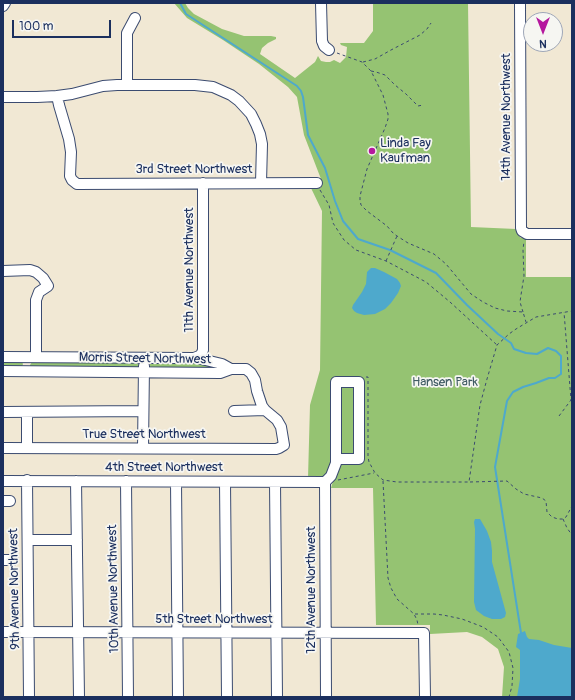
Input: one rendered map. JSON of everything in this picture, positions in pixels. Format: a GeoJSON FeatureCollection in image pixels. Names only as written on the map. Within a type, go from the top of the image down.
{"type":"FeatureCollection","features":[{"type":"Feature","properties":{"kind":"street"},"geometry":{"type":"LineString","coordinates":[[321,3],[322,41],[324,46],[329,50]]}},
{"type":"Feature","properties":{"kind":"street","name":"14th Avenue Northwest"},"geometry":{"type":"LineString","coordinates":[[520,3],[521,220],[523,232]]}},
{"type":"Feature","properties":{"kind":"street"},"geometry":{"type":"LineString","coordinates":[[127,84],[127,33],[135,18]]}},
{"type":"Feature","properties":{"kind":"street"},"geometry":{"type":"LineString","coordinates":[[3,97],[57,96],[72,94],[103,86],[127,84],[195,85],[208,86],[222,90],[239,100],[251,114],[256,124],[262,144],[261,183]]}},
{"type":"Feature","properties":{"kind":"street","name":"3rd Street Northwest"},"geometry":{"type":"LineString","coordinates":[[57,96],[69,140],[71,152],[70,174],[72,180],[77,184],[317,183]]}},
{"type":"Feature","properties":{"kind":"street","name":"11th Avenue Northwest"},"geometry":{"type":"LineString","coordinates":[[198,357],[201,355],[203,350],[203,183]]}},
{"type":"Feature","properties":{"kind":"street"},"geometry":{"type":"LineString","coordinates":[[523,232],[572,234]]}},
{"type":"Feature","properties":{"kind":"street"},"geometry":{"type":"LineString","coordinates":[[3,270],[30,270],[36,272],[48,286],[40,292],[36,300],[31,357],[26,371]]}},
{"type":"Feature","properties":{"kind":"street"},"geometry":{"type":"LineString","coordinates":[[3,357],[198,357],[222,364],[231,369]]}},
{"type":"Feature","properties":{"kind":"street"},"geometry":{"type":"LineString","coordinates":[[143,448],[144,358]]}},
{"type":"Feature","properties":{"kind":"street","name":"Morris Street Northwest"},"geometry":{"type":"LineString","coordinates":[[3,371],[220,373],[231,369],[246,369],[251,373],[255,380],[262,406],[277,420],[281,427],[284,445]]}},
{"type":"Feature","properties":{"kind":"street"},"geometry":{"type":"LineString","coordinates":[[324,482],[331,476],[336,462],[336,459],[336,382],[358,382],[359,459],[336,459]]}},
{"type":"Feature","properties":{"kind":"street"},"geometry":{"type":"LineString","coordinates":[[234,411],[265,410]]}},
{"type":"Feature","properties":{"kind":"street"},"geometry":{"type":"LineString","coordinates":[[3,412],[143,411]]}},
{"type":"Feature","properties":{"kind":"street"},"geometry":{"type":"LineString","coordinates":[[26,448],[27,412]]}},
{"type":"Feature","properties":{"kind":"street","name":"True Street Northwest"},"geometry":{"type":"LineString","coordinates":[[3,448],[276,449],[284,445]]}},
{"type":"Feature","properties":{"kind":"street","name":"9th Avenue Northwest"},"geometry":{"type":"LineString","coordinates":[[27,480],[29,697]]}},
{"type":"Feature","properties":{"kind":"street","name":"4th Street Northwest"},"geometry":{"type":"LineString","coordinates":[[3,481],[324,482]]}},
{"type":"Feature","properties":{"kind":"street"},"geometry":{"type":"LineString","coordinates":[[76,481],[79,697]]}},
{"type":"Feature","properties":{"kind":"street","name":"10th Avenue Northwest"},"geometry":{"type":"LineString","coordinates":[[126,481],[128,697]]}},
{"type":"Feature","properties":{"kind":"street"},"geometry":{"type":"LineString","coordinates":[[176,482],[178,697]]}},
{"type":"Feature","properties":{"kind":"street"},"geometry":{"type":"LineString","coordinates":[[225,482],[227,697]]}},
{"type":"Feature","properties":{"kind":"street"},"geometry":{"type":"LineString","coordinates":[[275,482],[277,697]]}},
{"type":"Feature","properties":{"kind":"street","name":"12th Avenue Northwest"},"geometry":{"type":"LineString","coordinates":[[324,482],[326,697]]}},
{"type":"Feature","properties":{"kind":"street"},"geometry":{"type":"LineString","coordinates":[[28,540],[77,540]]}},
{"type":"Feature","properties":{"kind":"street","name":"5th Street Northwest"},"geometry":{"type":"LineString","coordinates":[[3,632],[420,633]]}},
{"type":"Feature","properties":{"kind":"street"},"geometry":{"type":"LineString","coordinates":[[420,633],[425,697]]}},
{"type":"Feature","properties":{"kind":"path"},"geometry":{"type":"LineString","coordinates":[[362,62],[375,59],[420,35],[430,23]]}},
{"type":"Feature","properties":{"kind":"path"},"geometry":{"type":"LineString","coordinates":[[329,50],[362,62],[371,71],[383,95],[388,114],[388,119],[366,169],[361,188],[361,205],[397,236],[408,243],[434,254],[446,264],[471,294],[483,302],[494,308],[506,311],[523,312]]}},
{"type":"Feature","properties":{"kind":"path"},"geometry":{"type":"LineString","coordinates":[[371,71],[385,75],[418,106],[422,106]]}},
{"type":"Feature","properties":{"kind":"path"},"geometry":{"type":"LineString","coordinates":[[317,183],[329,205],[333,223],[344,240],[356,250],[386,261],[426,282],[497,345]]}},
{"type":"Feature","properties":{"kind":"path"},"geometry":{"type":"LineString","coordinates":[[523,232],[524,276],[520,302],[526,322]]}},
{"type":"Feature","properties":{"kind":"path"},"geometry":{"type":"LineString","coordinates":[[386,261],[397,236]]}},
{"type":"Feature","properties":{"kind":"path"},"geometry":{"type":"LineString","coordinates":[[469,482],[480,405],[497,345],[516,328],[536,317],[572,311]]}},
{"type":"Feature","properties":{"kind":"path"},"geometry":{"type":"LineString","coordinates":[[559,416],[571,400],[564,312]]}},
{"type":"Feature","properties":{"kind":"path"},"geometry":{"type":"LineString","coordinates":[[324,482],[375,473]]}},
{"type":"Feature","properties":{"kind":"path"},"geometry":{"type":"LineString","coordinates":[[420,633],[414,614],[397,599],[388,578],[383,480],[397,482],[508,481],[524,494],[542,498],[546,501],[547,512],[552,517],[563,519],[566,517],[572,506]]}},
{"type":"Feature","properties":{"kind":"path"},"geometry":{"type":"LineString","coordinates":[[563,519],[572,535]]}},
{"type":"Feature","properties":{"kind":"path"},"geometry":{"type":"LineString","coordinates":[[414,614],[444,615],[462,619],[483,627],[498,637],[509,652],[513,668],[512,686],[509,697]]}},
{"type":"Feature","properties":{"kind":"green space","name":"Hansen Park"},"geometry":{"type":"Polygon","coordinates":[[[174,3],[185,3],[194,14],[222,29],[244,36],[276,37],[276,39],[262,48],[260,54],[295,78],[315,62],[318,56],[321,61],[330,62],[334,60],[340,63],[346,57],[347,47],[341,45],[340,43],[364,43],[373,31],[373,3],[468,3],[471,227],[516,229],[521,238],[526,238],[526,277],[572,277],[572,697],[502,697],[504,667],[498,649],[482,637],[467,632],[430,634],[430,625],[376,625],[373,488],[331,488],[334,478],[308,478],[310,405],[320,370],[322,211],[311,188],[321,188],[321,179],[304,135],[297,97],[288,87],[259,64],[187,18],[174,3]]]}},
{"type":"Feature","properties":{"kind":"green space"},"geometry":{"type":"Polygon","coordinates":[[[3,362],[22,362],[23,364],[22,367],[3,367],[3,362]]]}},
{"type":"Feature","properties":{"kind":"green space"},"geometry":{"type":"Polygon","coordinates":[[[32,362],[140,363],[141,365],[140,368],[30,367],[32,362]]]}},
{"type":"Feature","properties":{"kind":"green space"},"geometry":{"type":"Polygon","coordinates":[[[151,363],[198,363],[214,366],[215,368],[150,367],[151,363]]]}},
{"type":"Feature","properties":{"kind":"water"},"geometry":{"type":"Polygon","coordinates":[[[371,268],[375,268],[397,279],[401,286],[398,293],[385,309],[375,314],[364,315],[357,313],[352,308],[366,284],[367,272],[371,268]]]}},
{"type":"Feature","properties":{"kind":"water"},"geometry":{"type":"Polygon","coordinates":[[[475,519],[480,519],[491,542],[492,562],[506,613],[505,617],[501,619],[492,619],[484,616],[476,610],[474,602],[475,519]]]}},
{"type":"Feature","properties":{"kind":"water"},"geometry":{"type":"Polygon","coordinates":[[[525,631],[529,639],[572,648],[572,697],[517,697],[520,679],[520,650],[516,647],[518,634],[525,631]]]}},
{"type":"Feature","properties":{"kind":"waterway"},"geometry":{"type":"LineString","coordinates":[[180,3],[186,14],[297,86],[301,91],[308,135],[325,168],[343,221],[358,239],[390,250],[436,273],[498,334],[511,343],[514,349],[526,353],[537,354],[548,348],[556,351],[561,356],[561,374],[555,378],[549,378],[523,387],[513,392],[507,401],[495,467],[521,633]]}},
{"type":"Feature","properties":{"kind":"place","name":"Linda Fay Kaufman"},"geometry":{"type":"Point","coordinates":[372,151]}}]}
